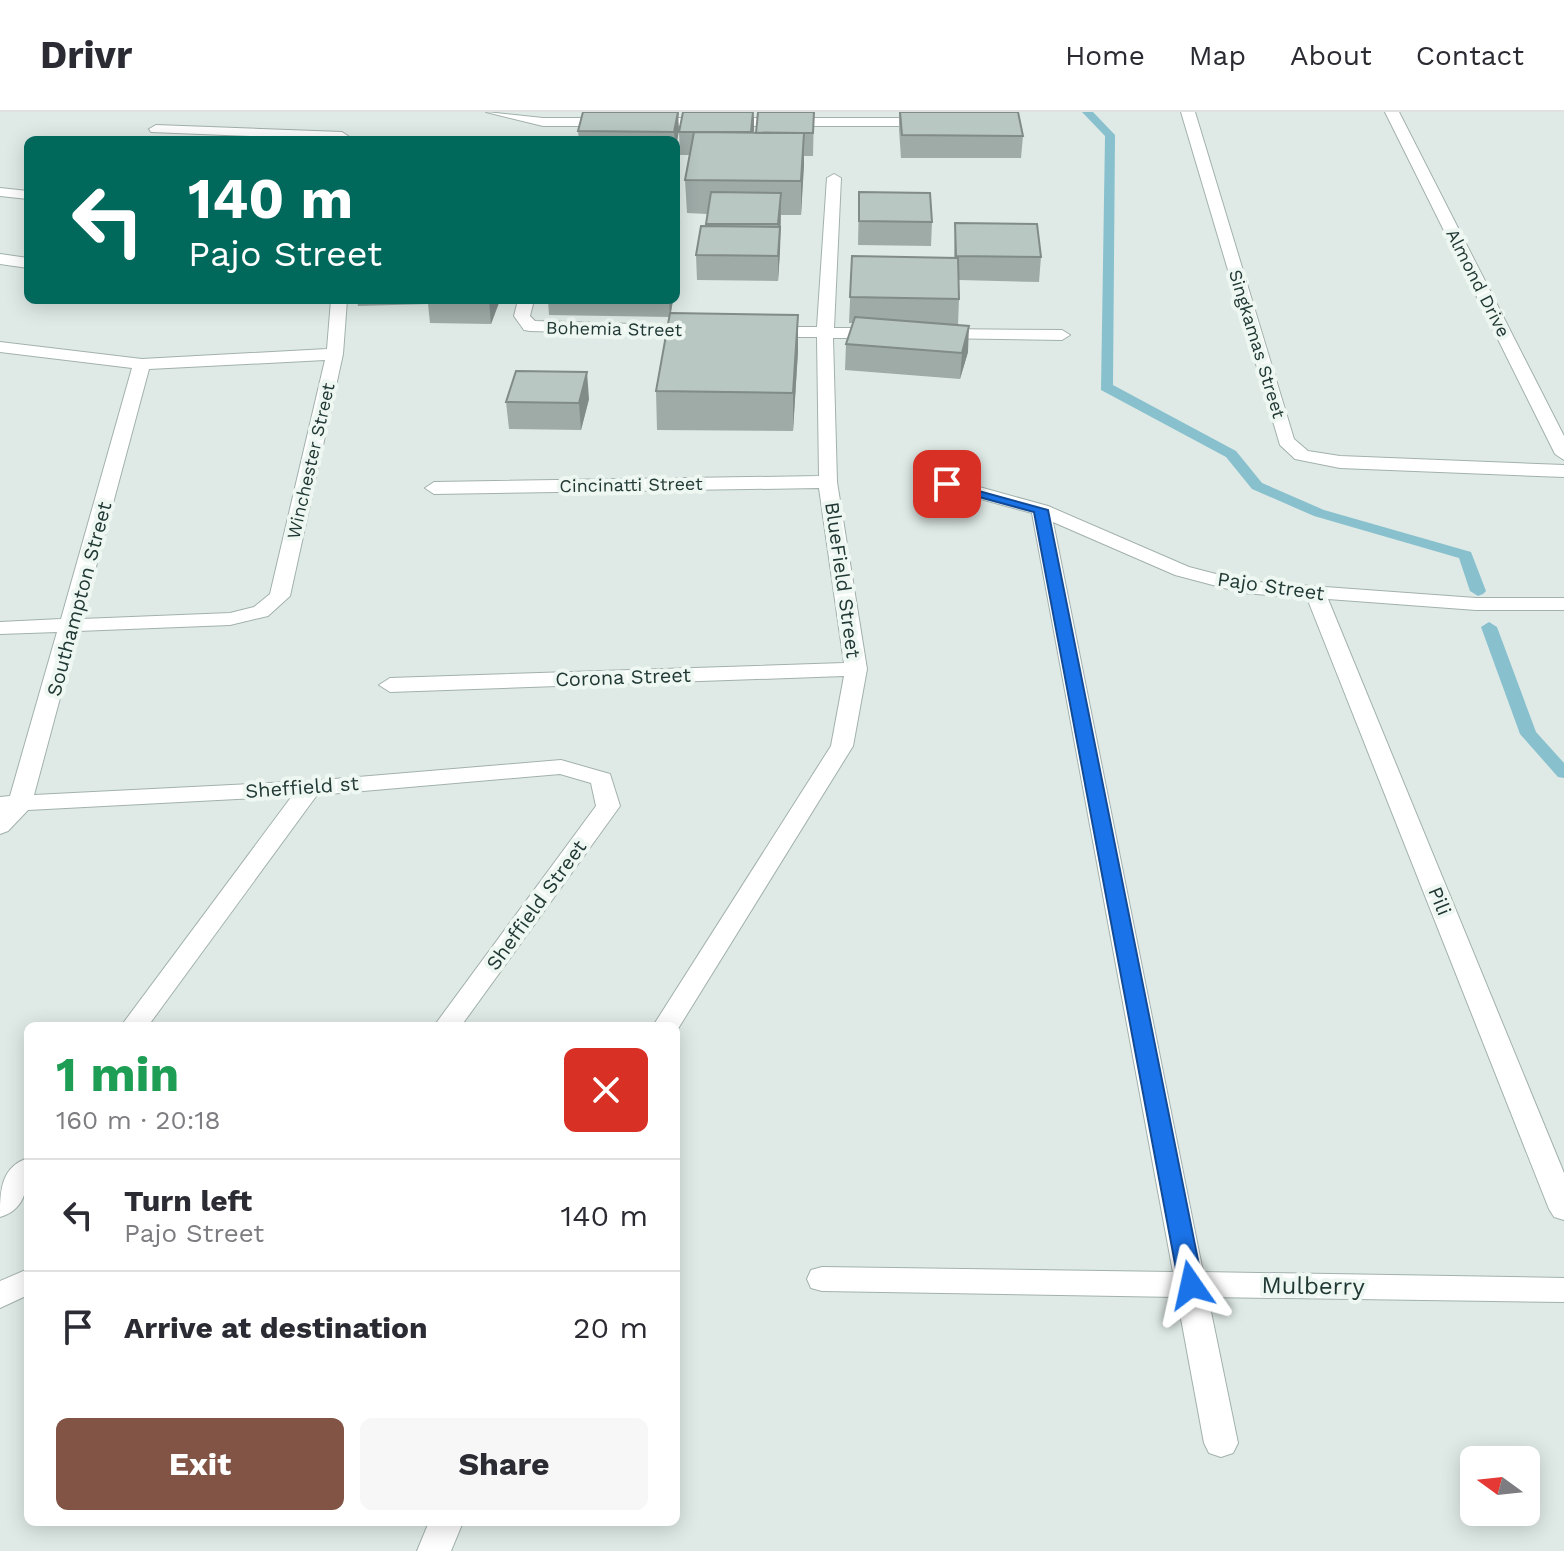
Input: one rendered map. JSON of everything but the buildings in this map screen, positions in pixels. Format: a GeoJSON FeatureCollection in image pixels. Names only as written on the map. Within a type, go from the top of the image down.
{"type":"FeatureCollection","features":[{"type":"Feature","properties":{"kind":"street"},"geometry":{"type":"LineString","coordinates":[[493,112],[543,122],[953,122]]}},
{"type":"Feature","properties":{"kind":"street","name":"Singkamas Street"},"geometry":{"type":"LineString","coordinates":[[1188,112],[1286,441],[1302,455],[1340,462],[1564,471]]}},
{"type":"Feature","properties":{"kind":"street","name":"Almond Drive"},"geometry":{"type":"LineString","coordinates":[[1392,112],[1564,454]]}},
{"type":"Feature","properties":{"kind":"street"},"geometry":{"type":"LineString","coordinates":[[156,129],[192,135],[303,133],[342,136]]}},
{"type":"Feature","properties":{"kind":"street","name":"BlueField Street"},"geometry":{"type":"LineString","coordinates":[[668,1022],[764,865],[842,746],[856,669],[828,482],[825,332],[834,178]]}},
{"type":"Feature","properties":{"kind":"street"},"geometry":{"type":"LineString","coordinates":[[0,192],[24,195]]}},
{"type":"Feature","properties":{"kind":"street"},"geometry":{"type":"LineString","coordinates":[[0,259],[24,262]]}},
{"type":"Feature","properties":{"kind":"street","name":"Winchester Street"},"geometry":{"type":"LineString","coordinates":[[72,627],[230,619],[261,612],[280,596],[335,354],[339,304]]}},
{"type":"Feature","properties":{"kind":"street","name":"Bohemia Street"},"geometry":{"type":"LineString","coordinates":[[525,304],[522,316],[530,326],[713,331]]}},
{"type":"Feature","properties":{"kind":"street"},"geometry":{"type":"LineString","coordinates":[[745,331],[1062,335]]}},
{"type":"Feature","properties":{"kind":"street"},"geometry":{"type":"LineString","coordinates":[[0,347],[142,364],[335,354]]}},
{"type":"Feature","properties":{"kind":"street","name":"Southampton Street"},"geometry":{"type":"LineString","coordinates":[[0,826],[72,627],[142,364]]}},
{"type":"Feature","properties":{"kind":"street","name":"Cincinatti Street"},"geometry":{"type":"LineString","coordinates":[[434,488],[828,482]]}},
{"type":"Feature","properties":{"kind":"street","name":"Pajo Street"},"geometry":{"type":"LineString","coordinates":[[947,484],[1041,510],[1182,571],[1243,587],[1476,604],[1564,604]]}},
{"type":"Feature","properties":{"kind":"street"},"geometry":{"type":"LineString","coordinates":[[1041,510],[1221,1443]]}},
{"type":"Feature","properties":{"kind":"street","name":"Pili"},"geometry":{"type":"LineString","coordinates":[[1316,594],[1564,1209]]}},
{"type":"Feature","properties":{"kind":"street"},"geometry":{"type":"LineString","coordinates":[[0,628],[72,627]]}},
{"type":"Feature","properties":{"kind":"street","name":"Corona Street"},"geometry":{"type":"LineString","coordinates":[[390,685],[856,669]]}},
{"type":"Feature","properties":{"kind":"street","name":"Sheffield st"},"geometry":{"type":"LineString","coordinates":[[10,804],[310,788],[561,767],[602,779]]}},
{"type":"Feature","properties":{"kind":"street","name":"Sheffield Street"},"geometry":{"type":"LineString","coordinates":[[450,1022],[608,806],[602,779]]}},
{"type":"Feature","properties":{"kind":"street"},"geometry":{"type":"LineString","coordinates":[[137,1022],[310,788]]}},
{"type":"Feature","properties":{"kind":"street"},"geometry":{"type":"LineString","coordinates":[[0,1206],[24,1174]]}},
{"type":"Feature","properties":{"kind":"street","name":"Mulberry"},"geometry":{"type":"LineString","coordinates":[[822,1279],[1564,1290]]}},
{"type":"Feature","properties":{"kind":"street"},"geometry":{"type":"LineString","coordinates":[[0,1295],[24,1283]]}},
{"type":"Feature","properties":{"kind":"street"},"geometry":{"type":"LineString","coordinates":[[434,1551],[444,1526]]}},
{"type":"Feature","properties":{"kind":"waterway"},"geometry":{"type":"LineString","coordinates":[[1087,112],[1110,135],[1106,387],[1231,454],[1257,486],[1319,513],[1466,555],[1478,591]]}},
{"type":"Feature","properties":{"kind":"waterway"},"geometry":{"type":"LineString","coordinates":[[1489,627],[1528,734],[1564,773]]}},
{"type":"Feature","properties":{"kind":"route"},"geometry":{"type":"LineString","coordinates":[[947,484],[1041,510],[1191,1285]]}}]}
